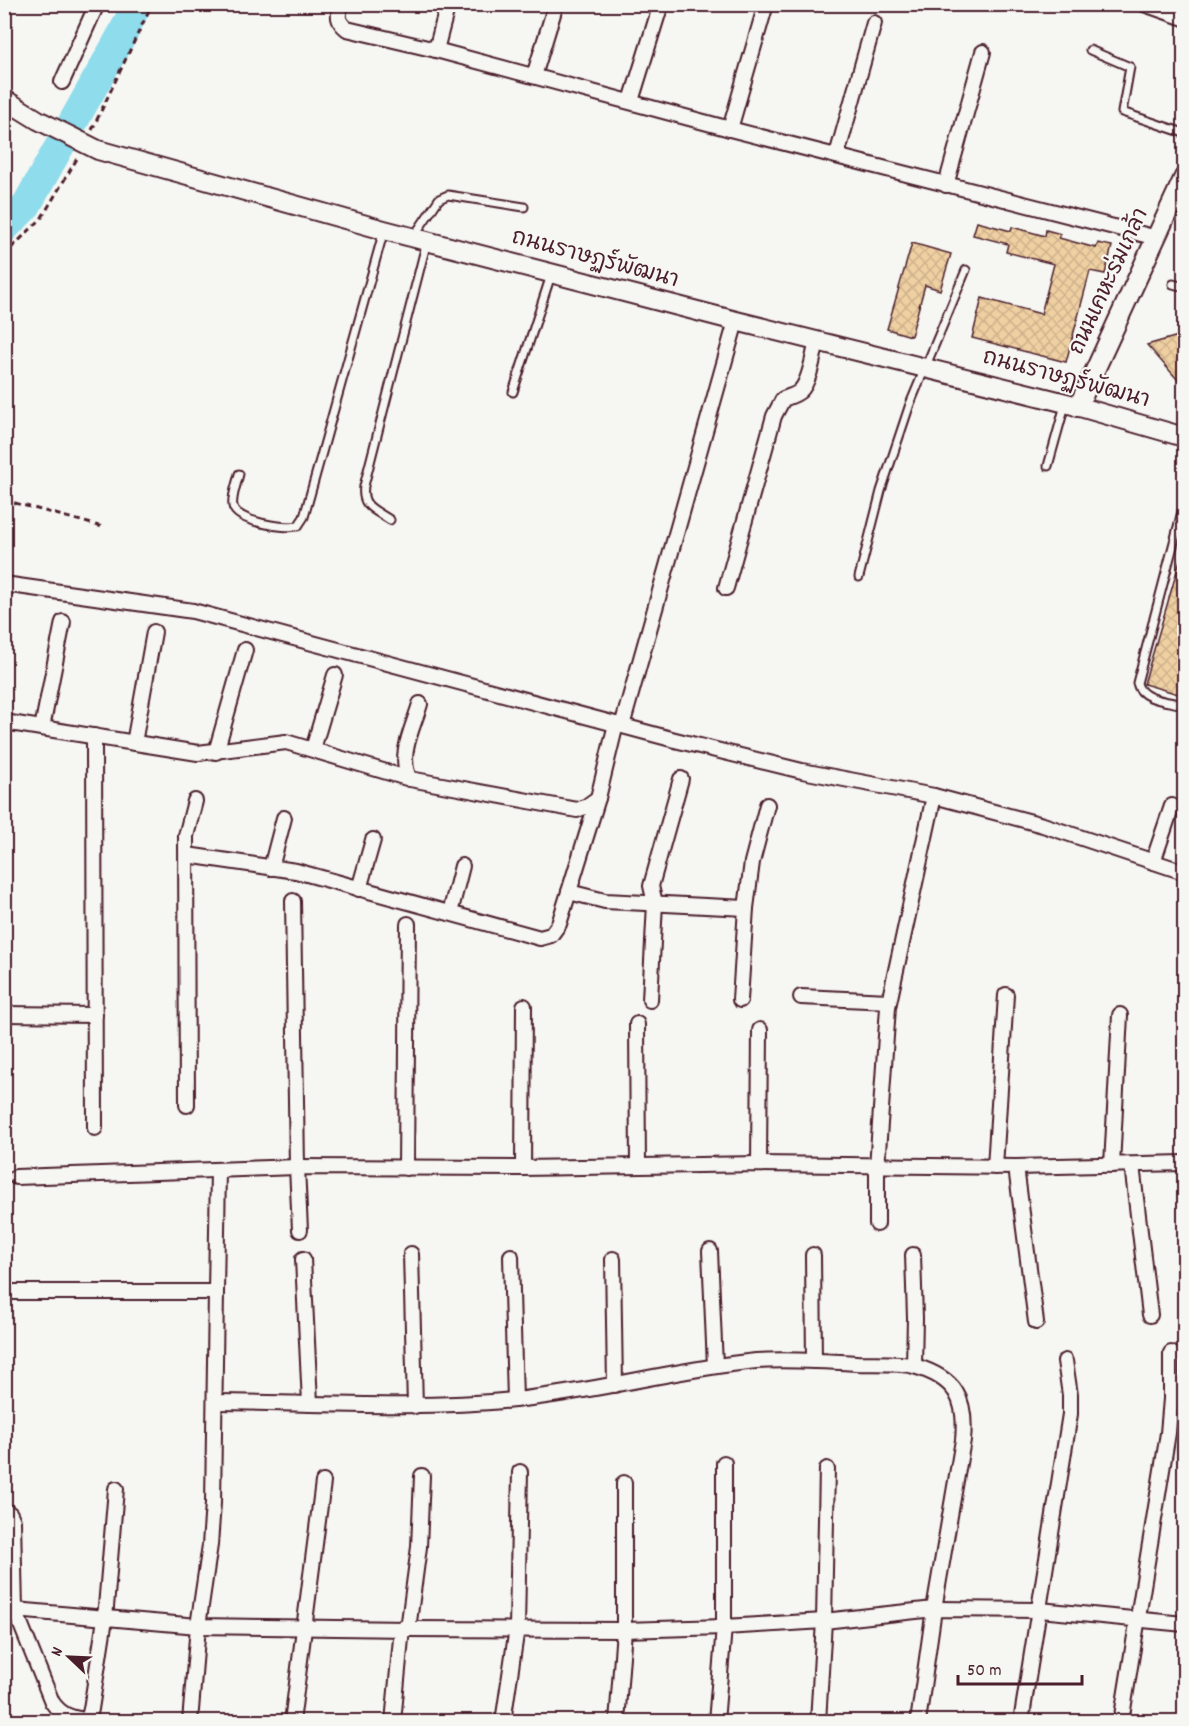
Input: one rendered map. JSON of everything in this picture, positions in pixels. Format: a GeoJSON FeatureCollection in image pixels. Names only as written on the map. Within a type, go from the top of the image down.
{"type":"FeatureCollection","features":[{"type":"Feature","properties":{"kind":"street"},"geometry":{"type":"LineString","coordinates":[[62,82],[97,4]]}},
{"type":"Feature","properties":{"kind":"street"},"geometry":{"type":"LineString","coordinates":[[340,4],[338,15],[341,24],[347,29],[436,50],[730,129],[1157,238]]}},
{"type":"Feature","properties":{"kind":"street"},"geometry":{"type":"LineString","coordinates":[[436,50],[448,4]]}},
{"type":"Feature","properties":{"kind":"street"},"geometry":{"type":"LineString","coordinates":[[534,76],[555,4]]}},
{"type":"Feature","properties":{"kind":"street"},"geometry":{"type":"LineString","coordinates":[[631,101],[661,4]]}},
{"type":"Feature","properties":{"kind":"street"},"geometry":{"type":"LineString","coordinates":[[730,129],[766,4]]}},
{"type":"Feature","properties":{"kind":"street"},"geometry":{"type":"LineString","coordinates":[[1144,4],[1183,13]]}},
{"type":"Feature","properties":{"kind":"street"},"geometry":{"type":"LineString","coordinates":[[837,155],[874,23]]}},
{"type":"Feature","properties":{"kind":"street"},"geometry":{"type":"LineString","coordinates":[[946,185],[982,52]]}},
{"type":"Feature","properties":{"kind":"street","name":"ถนนราษฏร์พัฒนา"},"geometry":{"type":"LineString","coordinates":[[4,99],[90,150],[384,230],[1072,405],[1185,437]]}},
{"type":"Feature","properties":{"kind":"street","name":"ถนนเคหะร่มเกล้า"},"geometry":{"type":"LineString","coordinates":[[1072,405],[1157,238],[1185,177]]}},
{"type":"Feature","properties":{"kind":"street"},"geometry":{"type":"LineString","coordinates":[[187,855],[296,872],[540,938],[551,935],[559,924],[598,798],[736,321]]}},
{"type":"Feature","properties":{"kind":"street"},"geometry":{"type":"LineString","coordinates":[[726,588],[774,416],[783,399],[802,389],[807,380],[817,340]]}},
{"type":"Feature","properties":{"kind":"street"},"geometry":{"type":"LineString","coordinates":[[4,584],[193,611],[619,725],[802,771],[934,796],[1043,825],[1185,872]]}},
{"type":"Feature","properties":{"kind":"street"},"geometry":{"type":"LineString","coordinates":[[42,728],[63,622]]}},
{"type":"Feature","properties":{"kind":"street"},"geometry":{"type":"LineString","coordinates":[[134,743],[154,632]]}},
{"type":"Feature","properties":{"kind":"street"},"geometry":{"type":"LineString","coordinates":[[216,752],[245,650]]}},
{"type":"Feature","properties":{"kind":"street"},"geometry":{"type":"LineString","coordinates":[[313,749],[335,675]]}},
{"type":"Feature","properties":{"kind":"street"},"geometry":{"type":"LineString","coordinates":[[410,779],[404,769],[404,757],[420,704]]}},
{"type":"Feature","properties":{"kind":"street"},"geometry":{"type":"LineString","coordinates":[[4,722],[180,752],[216,752],[286,742],[410,779],[577,810],[598,798]]}},
{"type":"Feature","properties":{"kind":"street"},"geometry":{"type":"LineString","coordinates":[[94,736],[95,1128]]}},
{"type":"Feature","properties":{"kind":"street"},"geometry":{"type":"LineString","coordinates":[[650,1000],[655,903],[651,886],[681,779]]}},
{"type":"Feature","properties":{"kind":"street"},"geometry":{"type":"LineString","coordinates":[[877,1224],[877,1167],[889,1001],[934,796]]}},
{"type":"Feature","properties":{"kind":"street"},"geometry":{"type":"LineString","coordinates":[[187,1105],[186,836],[195,801]]}},
{"type":"Feature","properties":{"kind":"street"},"geometry":{"type":"LineString","coordinates":[[740,1000],[746,908],[752,862],[767,806]]}},
{"type":"Feature","properties":{"kind":"street"},"geometry":{"type":"LineString","coordinates":[[1153,862],[1172,806]]}},
{"type":"Feature","properties":{"kind":"street"},"geometry":{"type":"LineString","coordinates":[[271,868],[284,818]]}},
{"type":"Feature","properties":{"kind":"street"},"geometry":{"type":"LineString","coordinates":[[359,889],[373,840]]}},
{"type":"Feature","properties":{"kind":"street"},"geometry":{"type":"LineString","coordinates":[[450,913],[462,866]]}},
{"type":"Feature","properties":{"kind":"street"},"geometry":{"type":"LineString","coordinates":[[569,892],[605,901],[746,908]]}},
{"type":"Feature","properties":{"kind":"street"},"geometry":{"type":"LineString","coordinates":[[293,901],[300,1230]]}},
{"type":"Feature","properties":{"kind":"street"},"geometry":{"type":"LineString","coordinates":[[406,1168],[408,924]]}},
{"type":"Feature","properties":{"kind":"street"},"geometry":{"type":"LineString","coordinates":[[995,1167],[1006,995]]}},
{"type":"Feature","properties":{"kind":"street"},"geometry":{"type":"LineString","coordinates":[[801,997],[889,1001]]}},
{"type":"Feature","properties":{"kind":"street"},"geometry":{"type":"LineString","coordinates":[[523,1167],[524,1006]]}},
{"type":"Feature","properties":{"kind":"street"},"geometry":{"type":"LineString","coordinates":[[4,1014],[95,1015]]}},
{"type":"Feature","properties":{"kind":"street"},"geometry":{"type":"LineString","coordinates":[[1112,1165],[1120,1015]]}},
{"type":"Feature","properties":{"kind":"street"},"geometry":{"type":"LineString","coordinates":[[637,1024],[638,1165]]}},
{"type":"Feature","properties":{"kind":"street"},"geometry":{"type":"LineString","coordinates":[[759,1164],[760,1030]]}},
{"type":"Feature","properties":{"kind":"street"},"geometry":{"type":"LineString","coordinates":[[16,1177],[297,1167],[759,1164],[1016,1167],[1185,1163]]}},
{"type":"Feature","properties":{"kind":"street"},"geometry":{"type":"LineString","coordinates":[[1132,1165],[1150,1315]]}},
{"type":"Feature","properties":{"kind":"street"},"geometry":{"type":"LineString","coordinates":[[1016,1167],[1036,1322]]}},
{"type":"Feature","properties":{"kind":"street"},"geometry":{"type":"LineString","coordinates":[[190,1722],[198,1626],[210,1545],[212,1513],[218,1170]]}},
{"type":"Feature","properties":{"kind":"street"},"geometry":{"type":"LineString","coordinates":[[710,1251],[715,1366]]}},
{"type":"Feature","properties":{"kind":"street"},"geometry":{"type":"LineString","coordinates":[[411,1254],[415,1406]]}},
{"type":"Feature","properties":{"kind":"street"},"geometry":{"type":"LineString","coordinates":[[813,1255],[814,1360]]}},
{"type":"Feature","properties":{"kind":"street"},"geometry":{"type":"LineString","coordinates":[[913,1255],[914,1366]]}},
{"type":"Feature","properties":{"kind":"street"},"geometry":{"type":"LineString","coordinates":[[511,1256],[515,1400]]}},
{"type":"Feature","properties":{"kind":"street"},"geometry":{"type":"LineString","coordinates":[[303,1259],[310,1403]]}},
{"type":"Feature","properties":{"kind":"street"},"geometry":{"type":"LineString","coordinates":[[613,1259],[615,1385]]}},
{"type":"Feature","properties":{"kind":"street"},"geometry":{"type":"LineString","coordinates":[[4,1292],[216,1292]]}},
{"type":"Feature","properties":{"kind":"street"},"geometry":{"type":"LineString","coordinates":[[1121,1722],[1168,1432],[1171,1353]]}},
{"type":"Feature","properties":{"kind":"street"},"geometry":{"type":"LineString","coordinates":[[215,1402],[415,1406],[515,1400],[615,1385],[715,1366],[758,1361],[814,1360],[914,1366],[946,1382],[958,1392],[965,1418],[918,1722]]}},
{"type":"Feature","properties":{"kind":"street"},"geometry":{"type":"LineString","coordinates":[[1021,1722],[1070,1414],[1065,1361]]}},
{"type":"Feature","properties":{"kind":"street"},"geometry":{"type":"LineString","coordinates":[[716,1722],[724,1627],[724,1462]]}},
{"type":"Feature","properties":{"kind":"street"},"geometry":{"type":"LineString","coordinates":[[818,1722],[824,1621],[827,1469]]}},
{"type":"Feature","properties":{"kind":"street"},"geometry":{"type":"LineString","coordinates":[[503,1722],[517,1628],[520,1472]]}},
{"type":"Feature","properties":{"kind":"street"},"geometry":{"type":"LineString","coordinates":[[393,1722],[405,1628],[419,1547],[422,1476]]}},
{"type":"Feature","properties":{"kind":"street"},"geometry":{"type":"LineString","coordinates":[[292,1722],[323,1482]]}},
{"type":"Feature","properties":{"kind":"street"},"geometry":{"type":"LineString","coordinates":[[617,1722],[624,1630],[624,1483]]}},
{"type":"Feature","properties":{"kind":"street"},"geometry":{"type":"LineString","coordinates":[[4,1510],[10,1514],[13,1521],[15,1610],[52,1702],[59,1713],[76,1719],[85,1719],[89,1717],[105,1619],[116,1489]]}},
{"type":"Feature","properties":{"kind":"street"},"geometry":{"type":"LineString","coordinates":[[15,1610],[198,1626],[624,1630],[824,1621],[934,1609],[1040,1610],[1185,1624]]}},
{"type":"Feature","properties":{"kind":"lane"},"geometry":{"type":"LineString","coordinates":[[1090,50],[1130,67],[1122,112],[1185,133]]}},
{"type":"Feature","properties":{"kind":"lane"},"geometry":{"type":"LineString","coordinates":[[390,520],[366,504],[362,497],[420,239],[439,199],[448,195],[524,207]]}},
{"type":"Feature","properties":{"kind":"lane"},"geometry":{"type":"LineString","coordinates":[[239,474],[233,506],[237,514],[287,528],[298,526],[304,517],[384,230]]}},
{"type":"Feature","properties":{"kind":"lane"},"geometry":{"type":"LineString","coordinates":[[859,578],[881,491],[924,368],[966,270]]}},
{"type":"Feature","properties":{"kind":"lane"},"geometry":{"type":"LineString","coordinates":[[513,392],[552,273]]}},
{"type":"Feature","properties":{"kind":"lane"},"geometry":{"type":"LineString","coordinates":[[1173,284],[1185,287]]}},
{"type":"Feature","properties":{"kind":"lane"},"geometry":{"type":"LineString","coordinates":[[1048,466],[1072,405]]}},
{"type":"Feature","properties":{"kind":"lane"},"geometry":{"type":"LineString","coordinates":[[1185,504],[1137,683],[1140,690],[1150,697],[1185,705]]}},
{"type":"Feature","properties":{"kind":"path"},"geometry":{"type":"LineString","coordinates":[[92,131],[152,4]]}},
{"type":"Feature","properties":{"kind":"path"},"geometry":{"type":"LineString","coordinates":[[4,255],[41,219],[90,150]]}},
{"type":"Feature","properties":{"kind":"path"},"geometry":{"type":"LineString","coordinates":[[4,500],[103,527]]}},
{"type":"Feature","properties":{"kind":"building"},"geometry":{"type":"Polygon","coordinates":[[[977,222],[1011,231],[1012,227],[1045,236],[1046,230],[1061,234],[1059,238],[1096,248],[1098,243],[1112,246],[1105,274],[1090,271],[1066,362],[972,338],[982,298],[1041,314],[1054,264],[1006,252],[1008,244],[973,235],[977,222]]]}},
{"type":"Feature","properties":{"kind":"building"},"geometry":{"type":"Polygon","coordinates":[[[912,243],[951,254],[940,290],[925,285],[911,336],[887,329],[912,243]]]}},
{"type":"Feature","properties":{"kind":"building"},"geometry":{"type":"Polygon","coordinates":[[[1185,334],[1185,388],[1147,345],[1185,334]]]}},
{"type":"Feature","properties":{"kind":"building"},"geometry":{"type":"Polygon","coordinates":[[[1181,557],[1185,558],[1185,696],[1144,684],[1181,557]]]}},
{"type":"Feature","properties":{"kind":"waterway"},"geometry":{"type":"LineString","coordinates":[[4,228],[26,206],[137,4]]}}]}
